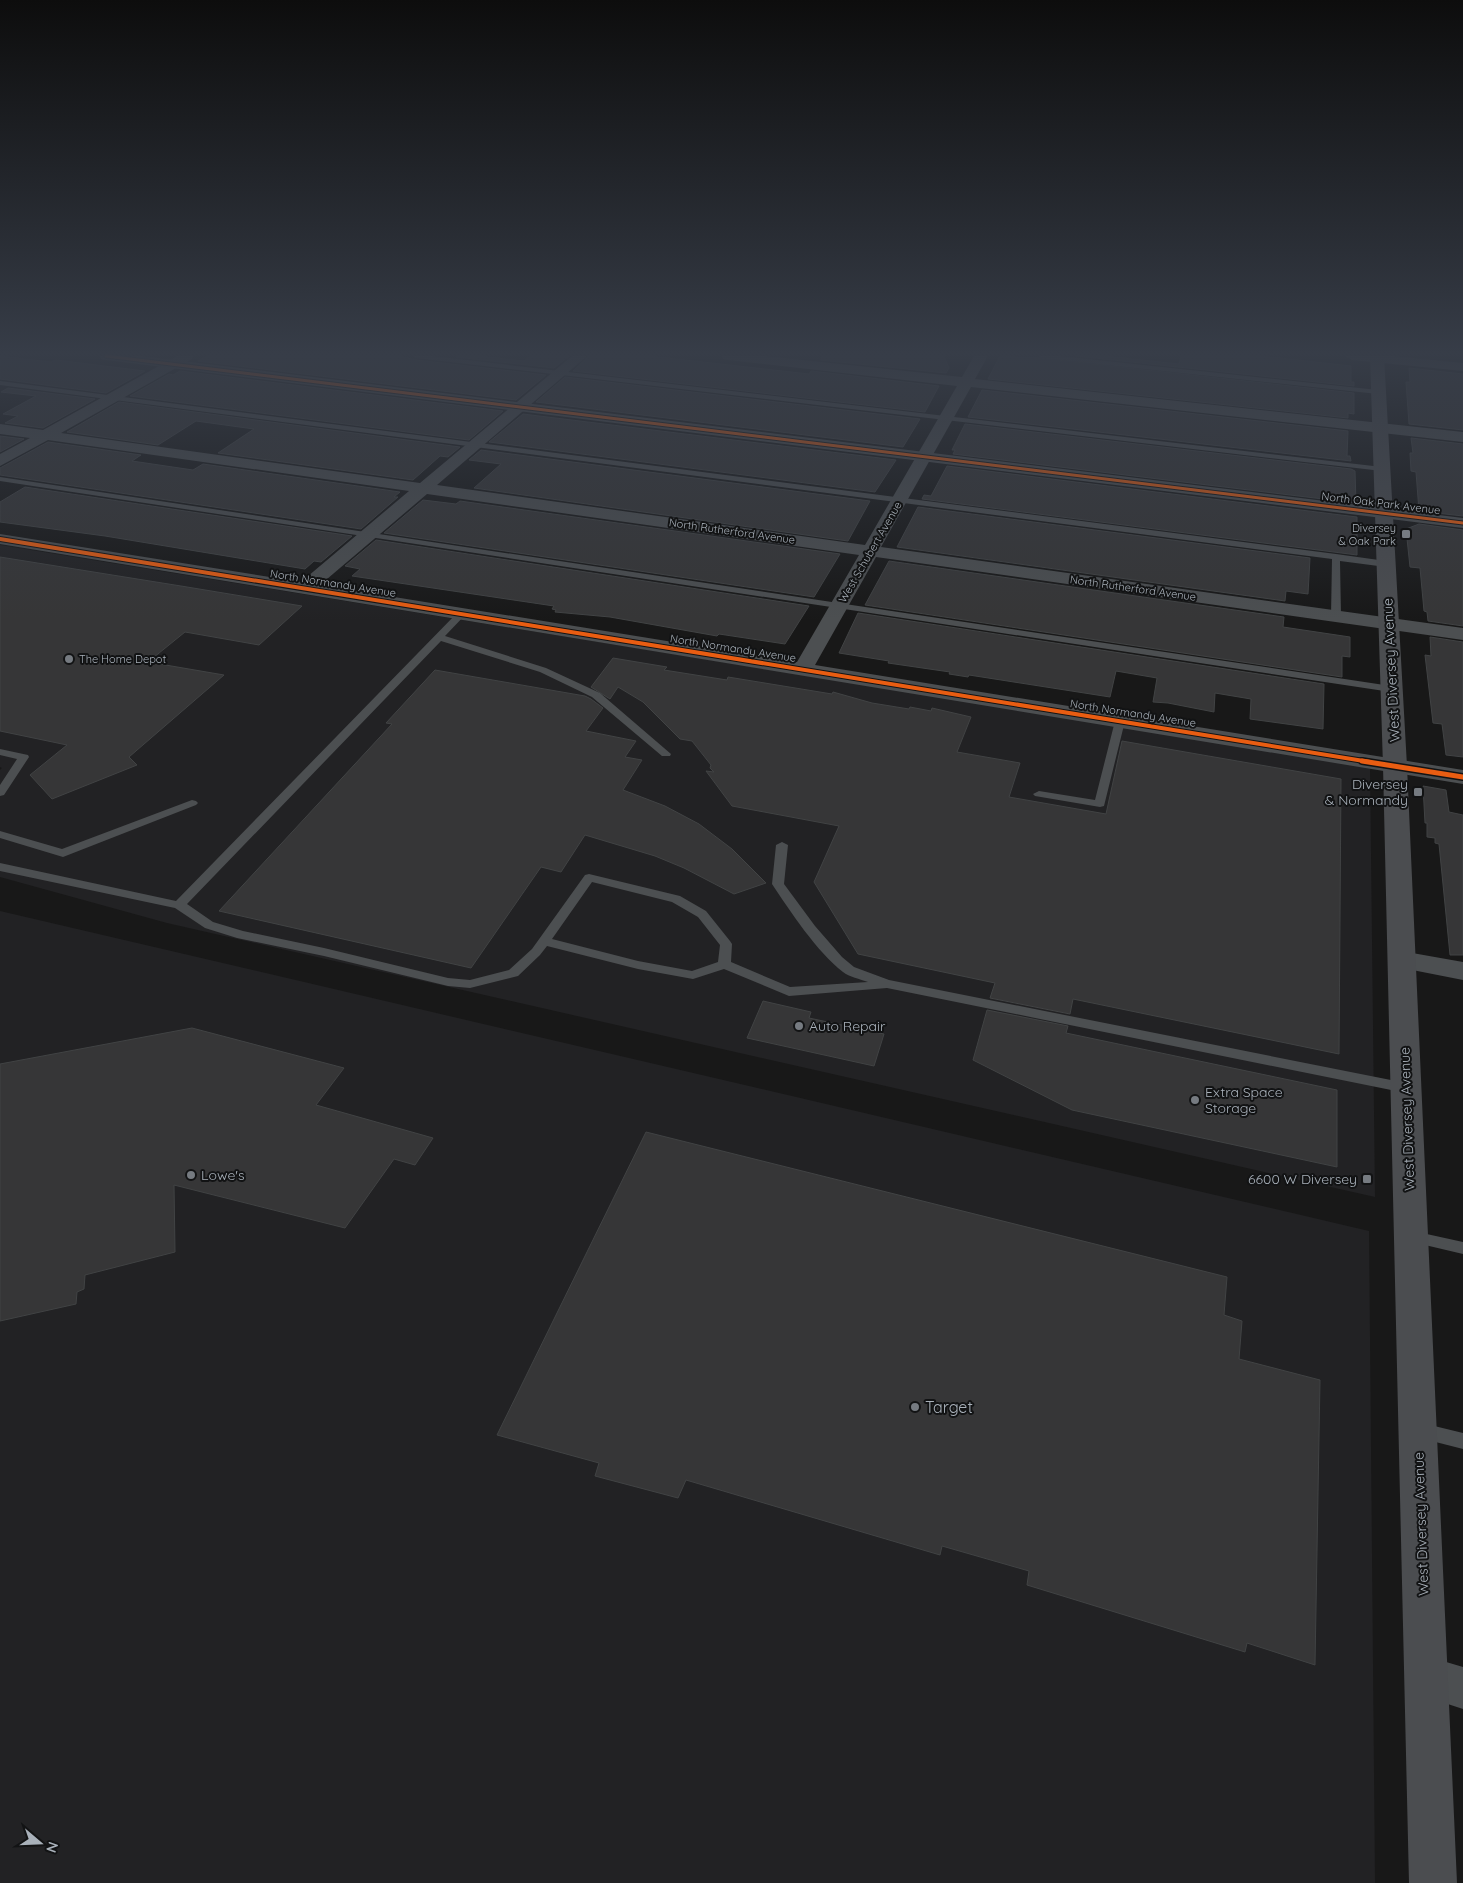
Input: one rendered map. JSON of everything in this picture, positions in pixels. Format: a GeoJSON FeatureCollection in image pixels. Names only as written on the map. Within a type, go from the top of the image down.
{"type":"FeatureCollection","features":[{"type":"Feature","properties":{"kind":"main road","name":"West Diversey Avenue"},"geometry":{"type":"LineString","coordinates":[[1381,444],[1395,766],[1417,1430],[1445,1682],[1433,1883]]}},
{"type":"Feature","properties":{"kind":"street"},"geometry":{"type":"LineString","coordinates":[[0,461],[30,444]]}},
{"type":"Feature","properties":{"kind":"street","name":"North Rutherford Avenue"},"geometry":{"type":"LineString","coordinates":[[109,444],[1463,634]]}},
{"type":"Feature","properties":{"kind":"street","name":"North Oak Park Avenue"},"geometry":{"type":"LineString","coordinates":[[818,444],[1463,523]]}},
{"type":"Feature","properties":{"kind":"street","name":"West Schubert Avenue"},"geometry":{"type":"LineString","coordinates":[[803,669],[931,444]]}},
{"type":"Feature","properties":{"kind":"street"},"geometry":{"type":"LineString","coordinates":[[304,589],[475,445]]}},
{"type":"Feature","properties":{"kind":"street","name":"North Normandy Avenue"},"geometry":{"type":"LineString","coordinates":[[0,539],[1463,777]]}},
{"type":"Feature","properties":{"kind":"street"},"geometry":{"type":"LineString","coordinates":[[1402,960],[1463,971]]}},
{"type":"Feature","properties":{"kind":"lane"},"geometry":{"type":"LineString","coordinates":[[467,444],[1386,564]]}},
{"type":"Feature","properties":{"kind":"lane"},"geometry":{"type":"LineString","coordinates":[[1163,444],[1382,470]]}},
{"type":"Feature","properties":{"kind":"lane"},"geometry":{"type":"LineString","coordinates":[[0,479],[1391,689]]}},
{"type":"Feature","properties":{"kind":"lane"},"geometry":{"type":"LineString","coordinates":[[1336,557],[1336,616]]}},
{"type":"Feature","properties":{"kind":"lane"},"geometry":{"type":"LineString","coordinates":[[179,905],[461,614]]}},
{"type":"Feature","properties":{"kind":"lane"},"geometry":{"type":"LineString","coordinates":[[438,637],[543,670],[596,695],[666,754]]}},
{"type":"Feature","properties":{"kind":"lane"},"geometry":{"type":"LineString","coordinates":[[1039,794],[1100,804],[1120,721]]}},
{"type":"Feature","properties":{"kind":"lane"},"geometry":{"type":"LineString","coordinates":[[0,752],[24,757],[0,792]]}},
{"type":"Feature","properties":{"kind":"lane"},"geometry":{"type":"LineString","coordinates":[[0,834],[63,853],[192,803]]}},
{"type":"Feature","properties":{"kind":"lane"},"geometry":{"type":"LineString","coordinates":[[782,845],[778,884],[828,950],[849,970],[886,984],[1406,1088]]}},
{"type":"Feature","properties":{"kind":"lane"},"geometry":{"type":"LineString","coordinates":[[0,867],[179,905],[210,925],[241,935],[324,952],[448,982],[470,984],[513,973],[536,952],[589,878],[676,899],[702,914],[726,944],[724,964]]}},
{"type":"Feature","properties":{"kind":"lane"},"geometry":{"type":"LineString","coordinates":[[544,941],[638,965],[693,975],[724,964],[789,992],[886,984]]}},
{"type":"Feature","properties":{"kind":"lane"},"geometry":{"type":"LineString","coordinates":[[1411,1236],[1463,1248]]}},
{"type":"Feature","properties":{"kind":"lane"},"geometry":{"type":"LineString","coordinates":[[1417,1430],[1463,1441]]}},
{"type":"Feature","properties":{"kind":"shaded area"},"geometry":{"type":"Polygon","coordinates":[[[0,545],[1370,767],[1375,1197],[167,923],[0,877],[0,770],[2,768],[0,767],[0,545]]]}},
{"type":"Feature","properties":{"kind":"shaded area"},"geometry":{"type":"Polygon","coordinates":[[[0,911],[1369,1231],[1375,1883],[0,1883],[0,911]]]}},
{"type":"Feature","properties":{"kind":"building"},"geometry":{"type":"Polygon","coordinates":[[[0,444],[15,444],[0,452],[0,444]]]}},
{"type":"Feature","properties":{"kind":"building"},"geometry":{"type":"Polygon","coordinates":[[[45,444],[61,444],[141,455],[132,461],[193,470],[203,464],[400,492],[394,497],[398,497],[361,529],[0,475],[0,468],[45,444]]]}},
{"type":"Feature","properties":{"kind":"building"},"geometry":{"type":"Polygon","coordinates":[[[232,444],[436,444],[460,447],[448,457],[440,456],[413,480],[218,453],[232,444]]]}},
{"type":"Feature","properties":{"kind":"building"},"geometry":{"type":"Polygon","coordinates":[[[503,444],[765,444],[896,460],[875,492],[503,444]]]}},
{"type":"Feature","properties":{"kind":"building"},"geometry":{"type":"Polygon","coordinates":[[[878,444],[905,444],[903,447],[878,444]]]}},
{"type":"Feature","properties":{"kind":"building"},"geometry":{"type":"Polygon","coordinates":[[[955,444],[1135,444],[1351,469],[1355,471],[1356,503],[953,454],[955,450],[952,450],[955,444]]]}},
{"type":"Feature","properties":{"kind":"building"},"geometry":{"type":"Polygon","coordinates":[[[1202,444],[1347,444],[1347,456],[1350,456],[1351,461],[1202,444]]]}},
{"type":"Feature","properties":{"kind":"building"},"geometry":{"type":"Polygon","coordinates":[[[1412,444],[1463,444],[1463,516],[1419,511],[1416,472],[1411,471],[1410,453],[1413,453],[1412,444]]]}},
{"type":"Feature","properties":{"kind":"building"},"geometry":{"type":"Polygon","coordinates":[[[481,450],[870,501],[848,541],[474,488],[501,464],[469,460],[481,450]]]}},
{"type":"Feature","properties":{"kind":"building"},"geometry":{"type":"Polygon","coordinates":[[[947,466],[1357,517],[1357,555],[922,499],[924,495],[931,496],[947,466]]]}},
{"type":"Feature","properties":{"kind":"building"},"geometry":{"type":"Polygon","coordinates":[[[25,487],[352,536],[321,562],[314,561],[305,569],[105,536],[0,522],[0,502],[25,487]]]}},
{"type":"Feature","properties":{"kind":"building"},"geometry":{"type":"Polygon","coordinates":[[[423,500],[456,504],[460,501],[840,554],[814,597],[384,533],[423,500]]]}},
{"type":"Feature","properties":{"kind":"building"},"geometry":{"type":"Polygon","coordinates":[[[918,507],[1310,558],[1308,594],[1286,591],[1285,601],[897,547],[918,507]]]}},
{"type":"Feature","properties":{"kind":"building"},"geometry":{"type":"Polygon","coordinates":[[[1419,524],[1463,530],[1463,626],[1428,621],[1427,612],[1424,611],[1420,568],[1410,567],[1406,529],[1419,524]]]}},
{"type":"Feature","properties":{"kind":"building"},"geometry":{"type":"Polygon","coordinates":[[[376,540],[809,606],[785,644],[719,634],[717,636],[610,617],[555,612],[556,610],[552,609],[554,606],[352,576],[360,569],[345,566],[376,540]]]}},
{"type":"Feature","properties":{"kind":"building","name":"The Home Depot"},"geometry":{"type":"Polygon","coordinates":[[[0,557],[302,606],[259,645],[185,632],[148,662],[224,675],[129,757],[137,765],[52,799],[30,775],[67,745],[0,731],[0,557]]]}},
{"type":"Feature","properties":{"kind":"building"},"geometry":{"type":"Polygon","coordinates":[[[889,561],[1284,617],[1283,627],[1350,637],[1350,657],[1342,656],[1342,677],[865,605],[889,561]]]}},
{"type":"Feature","properties":{"kind":"building"},"geometry":{"type":"Polygon","coordinates":[[[858,613],[1324,684],[1323,729],[1250,719],[1251,699],[1215,693],[1214,712],[1153,702],[1157,678],[1116,671],[1110,697],[969,675],[968,677],[949,674],[950,672],[888,663],[889,661],[839,653],[858,613]]]}},
{"type":"Feature","properties":{"kind":"building"},"geometry":{"type":"Polygon","coordinates":[[[1430,637],[1463,642],[1463,757],[1446,755],[1442,724],[1433,723],[1425,655],[1431,656],[1430,637]]]}},
{"type":"Feature","properties":{"kind":"building"},"geometry":{"type":"Polygon","coordinates":[[[613,658],[667,667],[664,670],[727,680],[728,677],[832,694],[833,692],[872,703],[931,711],[932,708],[971,717],[957,752],[1020,763],[1009,797],[1106,814],[1122,741],[1341,779],[1339,1054],[1073,999],[1070,1014],[990,998],[995,983],[858,954],[814,882],[839,826],[732,806],[706,771],[714,772],[710,768],[711,765],[692,741],[680,739],[643,702],[618,687],[610,699],[591,687],[613,658]]]}},
{"type":"Feature","properties":{"kind":"building"},"geometry":{"type":"Polygon","coordinates":[[[435,670],[585,696],[591,699],[603,708],[586,731],[636,741],[625,757],[642,760],[623,790],[665,806],[699,824],[732,849],[766,883],[734,894],[684,868],[655,856],[585,835],[561,872],[541,867],[471,968],[219,911],[392,724],[386,723],[435,670]]]}},
{"type":"Feature","properties":{"kind":"building"},"geometry":{"type":"Polygon","coordinates":[[[1423,786],[1446,790],[1449,812],[1463,815],[1463,955],[1450,955],[1439,844],[1435,843],[1435,838],[1427,837],[1423,786]]]}},
{"type":"Feature","properties":{"kind":"building","name":"Auto Repair"},"geometry":{"type":"Polygon","coordinates":[[[763,1001],[811,1012],[809,1018],[884,1034],[874,1066],[747,1038],[763,1001]]]}},
{"type":"Feature","properties":{"kind":"building","name":"Extra Space Storage"},"geometry":{"type":"Polygon","coordinates":[[[987,1010],[1068,1026],[1066,1033],[1337,1090],[1337,1167],[1072,1110],[973,1060],[987,1010]]]}},
{"type":"Feature","properties":{"kind":"building","name":"Lowe's"},"geometry":{"type":"Polygon","coordinates":[[[192,1028],[344,1068],[316,1105],[433,1138],[415,1165],[394,1159],[345,1228],[174,1185],[175,1252],[85,1275],[84,1289],[77,1292],[76,1304],[0,1321],[0,1064],[192,1028]]]}},
{"type":"Feature","properties":{"kind":"building","name":"Target"},"geometry":{"type":"Polygon","coordinates":[[[646,1132],[1227,1277],[1224,1315],[1242,1321],[1239,1359],[1320,1380],[1315,1665],[1247,1643],[1245,1652],[1027,1585],[1029,1571],[942,1546],[940,1555],[686,1480],[678,1498],[595,1476],[599,1463],[497,1435],[646,1132]]]}},
{"type":"Feature","properties":{"kind":"cycle path"},"geometry":{"type":"LineString","coordinates":[[820,444],[1463,523]]}},
{"type":"Feature","properties":{"kind":"cycle path"},"geometry":{"type":"LineString","coordinates":[[0,539],[1463,777]]}},
{"type":"Feature","properties":{"kind":"place","name":"Diversey & Oak Park"},"geometry":{"type":"Point","coordinates":[1406,534]}},
{"type":"Feature","properties":{"kind":"place","name":"The Home Depot"},"geometry":{"type":"Point","coordinates":[69,659]}},
{"type":"Feature","properties":{"kind":"place","name":"Diversey & Normandy"},"geometry":{"type":"Point","coordinates":[1418,792]}},
{"type":"Feature","properties":{"kind":"place","name":"Auto Repair"},"geometry":{"type":"Point","coordinates":[799,1026]}},
{"type":"Feature","properties":{"kind":"place","name":"Extra Space Storage"},"geometry":{"type":"Point","coordinates":[1195,1100]}},
{"type":"Feature","properties":{"kind":"place","name":"Lowe's"},"geometry":{"type":"Point","coordinates":[191,1175]}},
{"type":"Feature","properties":{"kind":"place","name":"6600 W Diversey"},"geometry":{"type":"Point","coordinates":[1367,1179]}},
{"type":"Feature","properties":{"kind":"place","name":"Target"},"geometry":{"type":"Point","coordinates":[915,1407]}}]}
